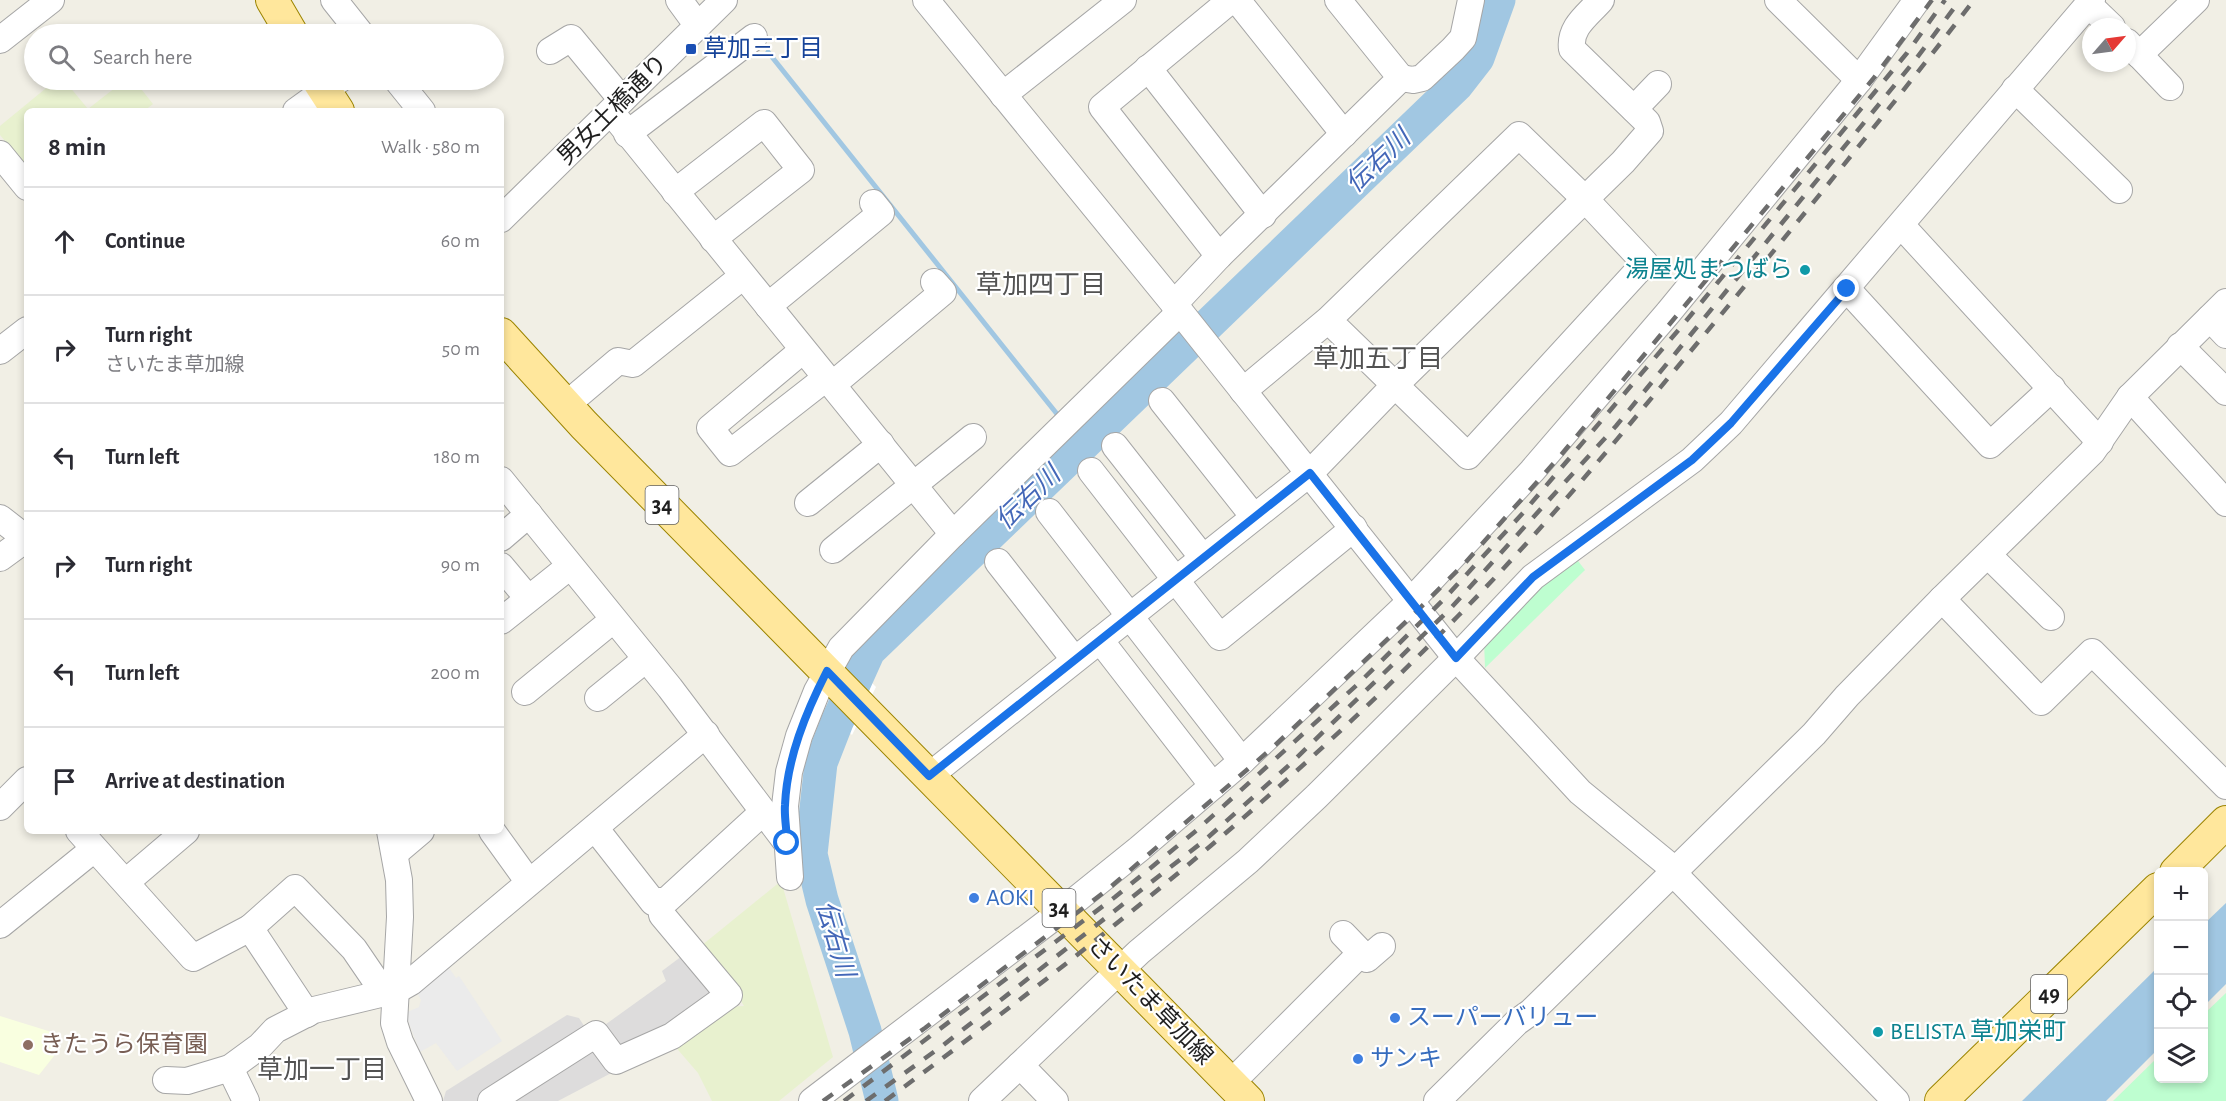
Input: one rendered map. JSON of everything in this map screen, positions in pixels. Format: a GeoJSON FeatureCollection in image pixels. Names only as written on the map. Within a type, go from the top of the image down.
{"type":"FeatureCollection","features":[{"type":"Feature","properties":{"kind":"main road"},"geometry":{"type":"LineString","coordinates":[[272,0],[286,24]]}},
{"type":"Feature","properties":{"kind":"main road","name":"さいたま草加線"},"geometry":{"type":"LineString","coordinates":[[504,337],[733,578],[1239,1092]]}},
{"type":"Feature","properties":{"kind":"main road"},"geometry":{"type":"LineString","coordinates":[[2181,867],[2226,822]]}},
{"type":"Feature","properties":{"kind":"main road","name":"49"},"geometry":{"type":"LineString","coordinates":[[1941,1101],[2154,893]]}},
{"type":"Feature","properties":{"kind":"street"},"geometry":{"type":"LineString","coordinates":[[0,40],[51,0]]}},
{"type":"Feature","properties":{"kind":"street"},"geometry":{"type":"LineString","coordinates":[[334,0],[353,24]]}},
{"type":"Feature","properties":{"kind":"street"},"geometry":{"type":"LineString","coordinates":[[679,0],[698,26]]}},
{"type":"Feature","properties":{"kind":"street","name":"男女土橋通り"},"geometry":{"type":"LineString","coordinates":[[504,213],[724,0]]}},
{"type":"Feature","properties":{"kind":"street"},"geometry":{"type":"LineString","coordinates":[[926,0],[1310,473],[1456,658],[1580,792],[1675,870],[1681,880],[1896,1101]]}},
{"type":"Feature","properties":{"kind":"street"},"geometry":{"type":"LineString","coordinates":[[1003,95],[1123,0]]}},
{"type":"Feature","properties":{"kind":"street"},"geometry":{"type":"LineString","coordinates":[[1219,256],[1102,106],[1231,0]]}},
{"type":"Feature","properties":{"kind":"street"},"geometry":{"type":"LineString","coordinates":[[1237,0],[1344,134]]}},
{"type":"Feature","properties":{"kind":"street"},"geometry":{"type":"LineString","coordinates":[[1348,3],[1401,78],[1413,80],[1422,78],[1462,38],[1471,0]]}},
{"type":"Feature","properties":{"kind":"street"},"geometry":{"type":"LineString","coordinates":[[929,776],[1310,473],[1394,386],[1623,162],[1650,131],[1647,122],[1572,49],[1571,40],[1574,30],[1601,0]]}},
{"type":"Feature","properties":{"kind":"street"},"geometry":{"type":"LineString","coordinates":[[1778,0],[1858,80]]}},
{"type":"Feature","properties":{"kind":"street"},"geometry":{"type":"LineString","coordinates":[[812,1101],[850,1064],[888,1042],[1062,911],[1213,786],[1410,601],[1540,462],[1668,313],[1858,80],[1917,0]]}},
{"type":"Feature","properties":{"kind":"street"},"geometry":{"type":"LineString","coordinates":[[2136,46],[2196,0]]}},
{"type":"Feature","properties":{"kind":"street"},"geometry":{"type":"LineString","coordinates":[[982,1101],[1119,970],[1248,861],[1317,796],[1456,658],[1533,577],[1692,460],[1731,423],[2090,2],[2104,18]]}},
{"type":"Feature","properties":{"kind":"street"},"geometry":{"type":"LineString","coordinates":[[627,134],[754,36]]}},
{"type":"Feature","properties":{"kind":"street"},"geometry":{"type":"LineString","coordinates":[[550,51],[571,38],[616,106],[627,134],[953,534]]}},
{"type":"Feature","properties":{"kind":"street"},"geometry":{"type":"LineString","coordinates":[[2136,51],[2170,87]]}},
{"type":"Feature","properties":{"kind":"street"},"geometry":{"type":"LineString","coordinates":[[1148,68],[1263,215]]}},
{"type":"Feature","properties":{"kind":"street"},"geometry":{"type":"LineString","coordinates":[[790,877],[785,806],[789,772],[799,736],[827,671],[841,648],[1179,311],[1219,256],[1401,78]]}},
{"type":"Feature","properties":{"kind":"street"},"geometry":{"type":"LineString","coordinates":[[1634,109],[1658,84]]}},
{"type":"Feature","properties":{"kind":"street"},"geometry":{"type":"LineString","coordinates":[[2015,89],[2119,190]]}},
{"type":"Feature","properties":{"kind":"street"},"geometry":{"type":"LineString","coordinates":[[301,108],[330,90]]}},
{"type":"Feature","properties":{"kind":"street"},"geometry":{"type":"LineString","coordinates":[[405,90],[420,108]]}},
{"type":"Feature","properties":{"kind":"street"},"geometry":{"type":"LineString","coordinates":[[675,192],[764,123],[801,170],[713,239]]}},
{"type":"Feature","properties":{"kind":"street"},"geometry":{"type":"LineString","coordinates":[[1243,391],[1328,320],[1519,135],[1645,263],[1468,456],[1328,320]]}},
{"type":"Feature","properties":{"kind":"street"},"geometry":{"type":"LineString","coordinates":[[0,154],[24,183]]}},
{"type":"Feature","properties":{"kind":"street"},"geometry":{"type":"LineString","coordinates":[[768,306],[880,213],[873,203]]}},
{"type":"Feature","properties":{"kind":"street"},"geometry":{"type":"LineString","coordinates":[[1901,225],[2100,442]]}},
{"type":"Feature","properties":{"kind":"street"},"geometry":{"type":"LineString","coordinates":[[566,405],[618,361],[633,364],[744,276]]}},
{"type":"Feature","properties":{"kind":"street"},"geometry":{"type":"LineString","coordinates":[[803,350],[710,428],[730,453],[829,381],[943,292],[934,282]]}},
{"type":"Feature","properties":{"kind":"street"},"geometry":{"type":"LineString","coordinates":[[1847,289],[1990,445],[2052,388]]}},
{"type":"Feature","properties":{"kind":"street"},"geometry":{"type":"LineString","coordinates":[[1437,1101],[1814,734],[1847,696],[1942,599],[2100,442],[2130,397],[2181,346],[2221,318]]}},
{"type":"Feature","properties":{"kind":"street"},"geometry":{"type":"LineString","coordinates":[[0,351],[24,332]]}},
{"type":"Feature","properties":{"kind":"street"},"geometry":{"type":"LineString","coordinates":[[2181,346],[2226,392]]}},
{"type":"Feature","properties":{"kind":"street"},"geometry":{"type":"LineString","coordinates":[[2130,397],[2226,502]]}},
{"type":"Feature","properties":{"kind":"street"},"geometry":{"type":"LineString","coordinates":[[1162,401],[1254,517]]}},
{"type":"Feature","properties":{"kind":"street"},"geometry":{"type":"LineString","coordinates":[[833,550],[973,437]]}},
{"type":"Feature","properties":{"kind":"street"},"geometry":{"type":"LineString","coordinates":[[808,503],[881,444]]}},
{"type":"Feature","properties":{"kind":"street"},"geometry":{"type":"LineString","coordinates":[[1115,446],[1203,558]]}},
{"type":"Feature","properties":{"kind":"street"},"geometry":{"type":"LineString","coordinates":[[1091,471],[1220,637],[1354,528]]}},
{"type":"Feature","properties":{"kind":"street"},"geometry":{"type":"LineString","coordinates":[[504,484],[706,734],[787,843]]}},
{"type":"Feature","properties":{"kind":"street"},"geometry":{"type":"LineString","coordinates":[[1049,513],[1242,760]]}},
{"type":"Feature","properties":{"kind":"street"},"geometry":{"type":"LineString","coordinates":[[504,535],[529,514]]}},
{"type":"Feature","properties":{"kind":"street"},"geometry":{"type":"LineString","coordinates":[[0,518],[24,537]]}},
{"type":"Feature","properties":{"kind":"street"},"geometry":{"type":"LineString","coordinates":[[0,558],[24,541]]}},
{"type":"Feature","properties":{"kind":"street"},"geometry":{"type":"LineString","coordinates":[[1988,555],[2051,617]]}},
{"type":"Feature","properties":{"kind":"street"},"geometry":{"type":"LineString","coordinates":[[998,562],[1074,660]]}},
{"type":"Feature","properties":{"kind":"street"},"geometry":{"type":"LineString","coordinates":[[504,619],[570,566]]}},
{"type":"Feature","properties":{"kind":"street"},"geometry":{"type":"LineString","coordinates":[[504,570],[522,591]]}},
{"type":"Feature","properties":{"kind":"street"},"geometry":{"type":"LineString","coordinates":[[1942,599],[2041,702],[2092,652],[2226,786]]}},
{"type":"Feature","properties":{"kind":"street"},"geometry":{"type":"LineString","coordinates":[[525,692],[613,620]]}},
{"type":"Feature","properties":{"kind":"street"},"geometry":{"type":"LineString","coordinates":[[1100,640],[1213,786]]}},
{"type":"Feature","properties":{"kind":"street"},"geometry":{"type":"LineString","coordinates":[[598,698],[646,659]]}},
{"type":"Feature","properties":{"kind":"street"},"geometry":{"type":"LineString","coordinates":[[166,1080],[187,1081],[230,1068],[260,1046],[275,1030],[314,1010],[391,992],[411,982],[528,881],[706,734]]}},
{"type":"Feature","properties":{"kind":"street"},"geometry":{"type":"LineString","coordinates":[[0,807],[24,783]]}},
{"type":"Feature","properties":{"kind":"street"},"geometry":{"type":"LineString","coordinates":[[595,828],[653,902],[667,900],[763,812]]}},
{"type":"Feature","properties":{"kind":"street"},"geometry":{"type":"LineString","coordinates":[[126,882],[182,834]]}},
{"type":"Feature","properties":{"kind":"street"},"geometry":{"type":"LineString","coordinates":[[413,834],[392,842],[399,880],[400,917],[391,992],[394,1023],[400,1042],[429,1101]]}},
{"type":"Feature","properties":{"kind":"street"},"geometry":{"type":"LineString","coordinates":[[494,834],[528,881]]}},
{"type":"Feature","properties":{"kind":"street"},"geometry":{"type":"LineString","coordinates":[[0,924],[87,840],[193,958],[250,928],[296,888],[391,992]]}},
{"type":"Feature","properties":{"kind":"street"},"geometry":{"type":"LineString","coordinates":[[491,1101],[596,1034],[616,1061],[672,1036],[729,995],[662,915],[660,901]]}},
{"type":"Feature","properties":{"kind":"street"},"geometry":{"type":"LineString","coordinates":[[250,928],[307,1014]]}},
{"type":"Feature","properties":{"kind":"street"},"geometry":{"type":"LineString","coordinates":[[1239,1092],[1371,949],[1343,934]]}},
{"type":"Feature","properties":{"kind":"street"},"geometry":{"type":"LineString","coordinates":[[1020,1065],[1055,1101]]}},
{"type":"Feature","properties":{"kind":"street"},"geometry":{"type":"LineString","coordinates":[[230,1068],[246,1101]]}},
{"type":"Feature","properties":{"kind":"shaded area"},"geometry":{"type":"Polygon","coordinates":[[[44,90],[72,90],[87,108],[24,108],[24,163],[0,135],[0,126],[44,90]]]}},
{"type":"Feature","properties":{"kind":"shaded area"},"geometry":{"type":"Polygon","coordinates":[[[112,90],[142,90],[153,104],[148,108],[89,108],[112,90]]]}},
{"type":"Feature","properties":{"kind":"shaded area"},"geometry":{"type":"Polygon","coordinates":[[[781,881],[833,1057],[779,1101],[712,1101],[698,1073],[673,1044],[727,1007],[744,1006],[731,984],[701,946],[781,881]]]}},
{"type":"Feature","properties":{"kind":"shaded area"},"geometry":{"type":"Polygon","coordinates":[[[686,953],[715,988],[713,998],[626,1051],[602,1027],[666,981],[662,971],[686,953]]]}},
{"type":"Feature","properties":{"kind":"shaded area"},"geometry":{"type":"Polygon","coordinates":[[[447,965],[456,978],[459,976],[502,1041],[457,1071],[436,1043],[420,1052],[405,1013],[419,1007],[421,1000],[415,989],[447,965]]]}},
{"type":"Feature","properties":{"kind":"shaded area"},"geometry":{"type":"Polygon","coordinates":[[[567,1015],[579,1018],[586,1029],[480,1101],[443,1101],[446,1091],[567,1015]]]}},
{"type":"Feature","properties":{"kind":"shaded area","name":"きたうら保育園"},"geometry":{"type":"Polygon","coordinates":[[[0,1016],[58,1034],[54,1056],[39,1075],[0,1062],[0,1016]]]}},
{"type":"Feature","properties":{"kind":"shaded area"},"geometry":{"type":"Polygon","coordinates":[[[591,1046],[617,1070],[558,1101],[502,1101],[591,1046]]]}},
{"type":"Feature","properties":{"kind":"green space"},"geometry":{"type":"Polygon","coordinates":[[[1575,557],[1585,570],[1485,668],[1484,640],[1520,602],[1575,557]]]}},
{"type":"Feature","properties":{"kind":"green space"},"geometry":{"type":"Polygon","coordinates":[[[2226,993],[2226,1101],[2113,1101],[2154,1061],[2154,1083],[2208,1083],[2208,1010],[2226,993]]]}},
{"type":"Feature","properties":{"kind":"water"},"geometry":{"type":"Polygon","coordinates":[[[2226,903],[2226,984],[2208,1002],[2208,921],[2226,903]]]}},
{"type":"Feature","properties":{"kind":"water"},"geometry":{"type":"Polygon","coordinates":[[[2154,971],[2154,1053],[2106,1101],[2022,1101],[2154,971]]]}},
{"type":"Feature","properties":{"kind":"pier"},"geometry":{"type":"Polygon","coordinates":[[[846,656],[876,687],[852,735],[820,703],[846,656]]]}},
{"type":"Feature","properties":{"kind":"waterway","name":"伝右川"},"geometry":{"type":"LineString","coordinates":[[882,1101],[865,1031],[822,900],[811,854],[821,763],[869,651],[1457,85],[1478,58],[1499,0]]}},
{"type":"Feature","properties":{"kind":"waterway"},"geometry":{"type":"LineString","coordinates":[[768,52],[1061,419]]}},
{"type":"Feature","properties":{"kind":"waterway"},"geometry":{"type":"LineString","coordinates":[[1070,431],[1083,447]]}},
{"type":"Feature","properties":{"kind":"railway"},"geometry":{"type":"LineString","coordinates":[[823,1101],[925,1028],[1107,890],[1270,750],[1413,615],[1465,563],[1561,455],[1873,79],[1932,0]]}},
{"type":"Feature","properties":{"kind":"railway"},"geometry":{"type":"LineString","coordinates":[[844,1101],[1115,897],[1197,830],[1358,684],[1444,599],[1522,514],[1681,327],[1907,53],[1945,0]]}},
{"type":"Feature","properties":{"kind":"railway"},"geometry":{"type":"LineString","coordinates":[[866,1101],[942,1046],[1205,840],[1287,767],[1450,609],[1616,426],[1916,59],[1960,0]]}},
{"type":"Feature","properties":{"kind":"railway"},"geometry":{"type":"LineString","coordinates":[[885,1101],[1035,988],[1181,871],[1322,748],[1457,617],[1592,469],[1747,284],[1974,0]]}},
{"type":"Feature","properties":{"kind":"place","name":"草加三丁目"},"geometry":{"type":"Point","coordinates":[691,49]}},
{"type":"Feature","properties":{"kind":"place","name":"湯屋処まつばら"},"geometry":{"type":"Point","coordinates":[1805,270]}},
{"type":"Feature","properties":{"kind":"place","name":"AOKI"},"geometry":{"type":"Point","coordinates":[974,898]}},
{"type":"Feature","properties":{"kind":"place","name":"スーパーバリュー"},"geometry":{"type":"Point","coordinates":[1395,1018]}},
{"type":"Feature","properties":{"kind":"place","name":"BELISTA 草加栄町"},"geometry":{"type":"Point","coordinates":[1878,1032]}},
{"type":"Feature","properties":{"kind":"place","name":"きたうら保育園"},"geometry":{"type":"Point","coordinates":[28,1045]}},
{"type":"Feature","properties":{"kind":"place","name":"サンキ"},"geometry":{"type":"Point","coordinates":[1358,1059]}},
{"type":"Feature","properties":{"kind":"district","name":"草加四丁目"},"geometry":{"type":"Point","coordinates":[1041,285]}},
{"type":"Feature","properties":{"kind":"district","name":"草加五丁目"},"geometry":{"type":"Point","coordinates":[1378,359]}},
{"type":"Feature","properties":{"kind":"district","name":"草加一丁目"},"geometry":{"type":"Point","coordinates":[322,1070]}},
{"type":"Feature","properties":{"kind":"route"},"geometry":{"type":"LineString","coordinates":[[787,843],[785,806],[789,772],[799,736],[827,671],[929,776],[1310,473],[1456,658],[1533,577],[1692,460],[1731,423],[1847,289]]}}]}
